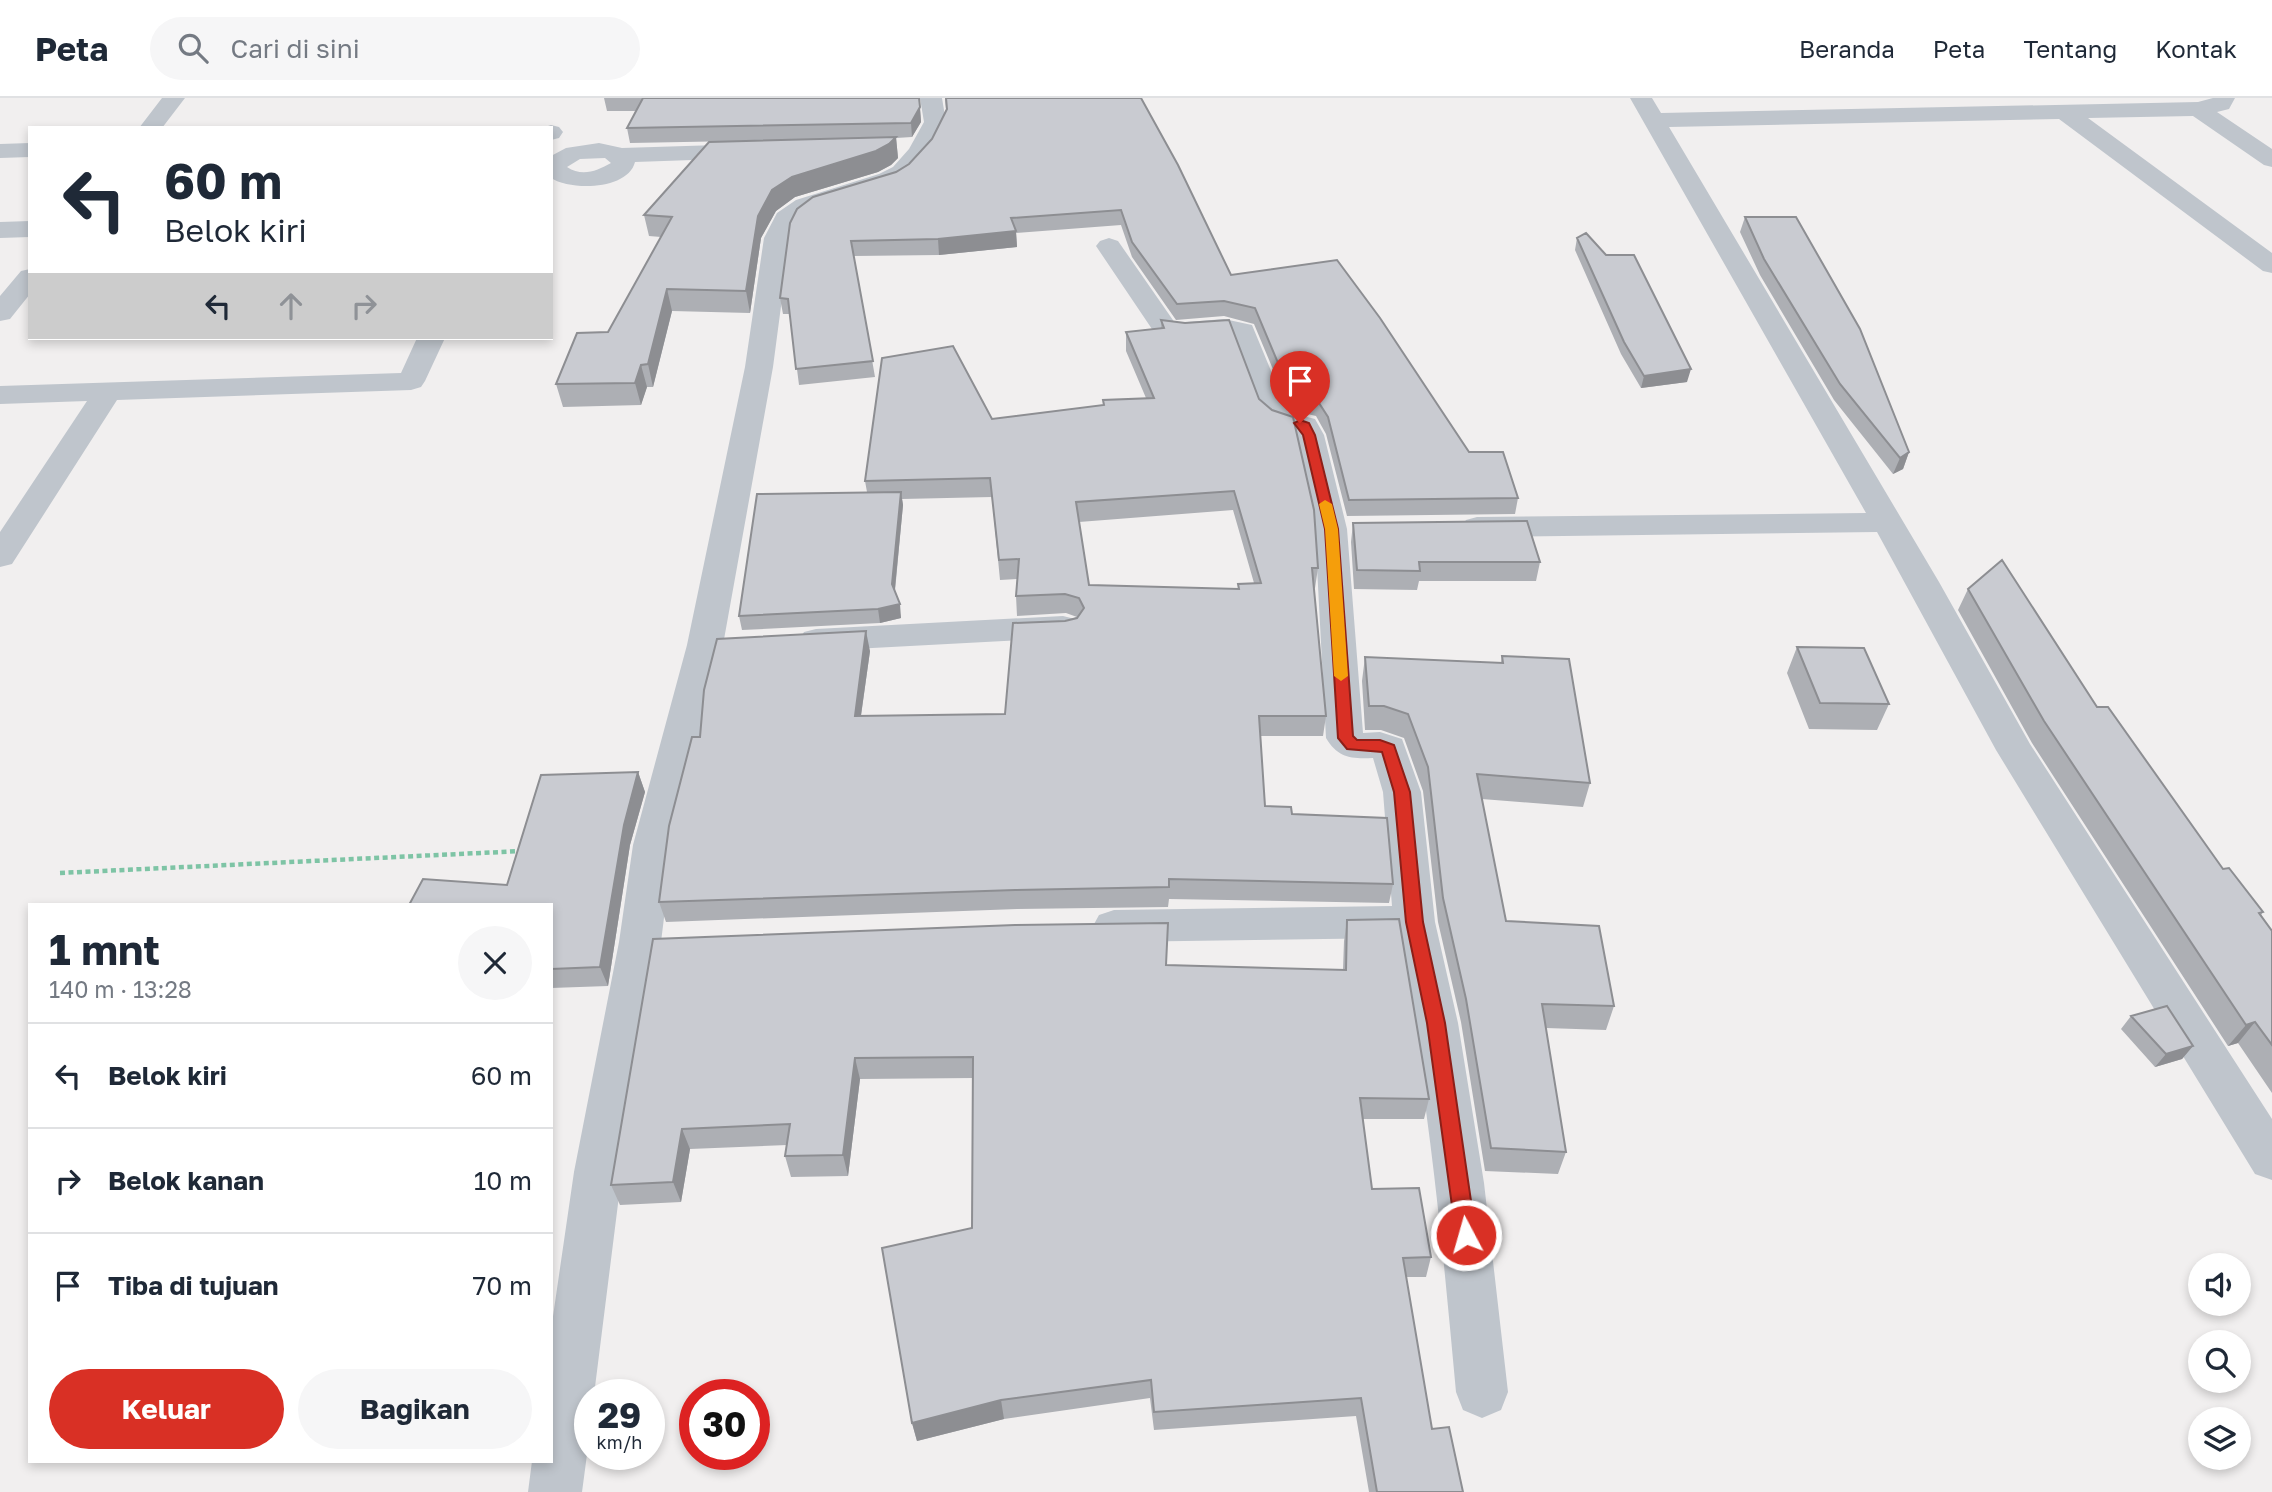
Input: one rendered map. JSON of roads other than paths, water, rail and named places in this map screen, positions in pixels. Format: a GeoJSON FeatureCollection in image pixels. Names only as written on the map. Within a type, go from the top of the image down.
{"type":"FeatureCollection","features":[{"type":"Feature","properties":{"kind":"street"},"geometry":{"type":"LineString","coordinates":[[152,126],[174,98]]}},
{"type":"Feature","properties":{"kind":"street"},"geometry":{"type":"LineString","coordinates":[[555,1492],[598,1172],[640,942],[653,845],[719,645],[777,237],[786,218],[805,205],[888,179],[901,172],[909,152],[935,122],[931,98]]}},
{"type":"Feature","properties":{"kind":"street"},"geometry":{"type":"LineString","coordinates":[[2224,98],[2221,104],[2198,109],[2065,112],[1648,109],[1878,522],[2014,750],[2272,1159]]}},
{"type":"Feature","properties":{"kind":"street"},"geometry":{"type":"LineString","coordinates":[[2198,109],[2272,160]]}},
{"type":"Feature","properties":{"kind":"street"},"geometry":{"type":"LineString","coordinates":[[2065,112],[2272,265]]}},
{"type":"Feature","properties":{"kind":"street"},"geometry":{"type":"LineString","coordinates":[[0,152],[28,150]]}},
{"type":"Feature","properties":{"kind":"street"},"geometry":{"type":"LineString","coordinates":[[618,163],[599,150],[562,151],[555,175],[580,179],[618,163],[767,158]]}},
{"type":"Feature","properties":{"kind":"street"},"geometry":{"type":"LineString","coordinates":[[871,162],[909,152]]}},
{"type":"Feature","properties":{"kind":"street"},"geometry":{"type":"LineString","coordinates":[[0,230],[28,229]]}},
{"type":"Feature","properties":{"kind":"street"},"geometry":{"type":"LineString","coordinates":[[1109,246],[1166,329],[1175,331],[1237,328],[1244,333],[1275,416],[1282,421],[1301,424],[1306,428],[1345,529],[1345,738],[1353,746],[1380,745],[1392,751],[1402,792],[1414,922],[1436,1023],[1460,1183],[1482,1392]]}},
{"type":"Feature","properties":{"kind":"street"},"geometry":{"type":"LineString","coordinates":[[0,314],[28,279]]}},
{"type":"Feature","properties":{"kind":"street"},"geometry":{"type":"LineString","coordinates":[[0,314],[28,313]]}},
{"type":"Feature","properties":{"kind":"street"},"geometry":{"type":"LineString","coordinates":[[0,396],[411,381],[430,340]]}},
{"type":"Feature","properties":{"kind":"street"},"geometry":{"type":"LineString","coordinates":[[0,557],[107,392]]}},
{"type":"Feature","properties":{"kind":"street"},"geometry":{"type":"LineString","coordinates":[[1442,527],[1878,522]]}},
{"type":"Feature","properties":{"kind":"street"},"geometry":{"type":"LineString","coordinates":[[789,641],[1065,627]]}},
{"type":"Feature","properties":{"kind":"street"},"geometry":{"type":"LineString","coordinates":[[1072,927],[1414,922]]}},
{"type":"Feature","properties":{"kind":"street"},"geometry":{"type":"LineString","coordinates":[[640,942],[682,941]]}}]}
